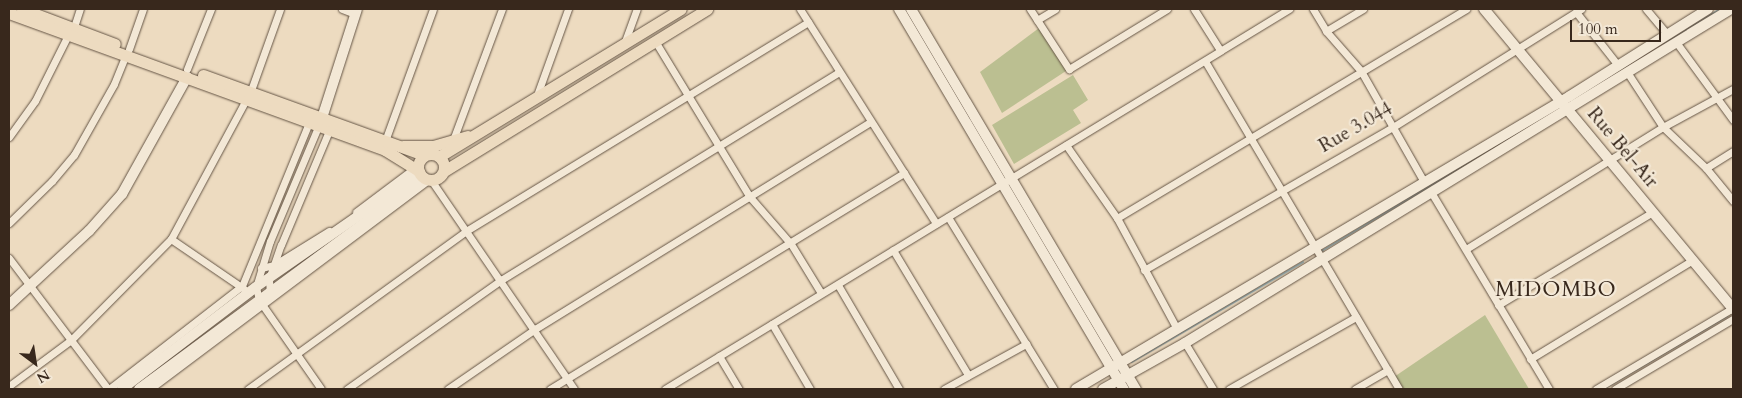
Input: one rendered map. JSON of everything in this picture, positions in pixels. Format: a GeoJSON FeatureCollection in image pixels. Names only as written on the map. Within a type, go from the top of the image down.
{"type":"FeatureCollection","features":[{"type":"Feature","properties":{"kind":"main road"},"geometry":{"type":"LineString","coordinates":[[22,9],[71,31],[248,96],[390,153],[423,175],[444,171],[708,9]]}},
{"type":"Feature","properties":{"kind":"main road"},"geometry":{"type":"LineString","coordinates":[[320,125],[390,143],[424,155],[440,156],[681,9]]}},
{"type":"Feature","properties":{"kind":"main road"},"geometry":{"type":"LineString","coordinates":[[9,13],[71,31]]}},
{"type":"Feature","properties":{"kind":"main road"},"geometry":{"type":"LineString","coordinates":[[390,143],[426,147],[453,140],[492,125]]}},
{"type":"Feature","properties":{"kind":"main road"},"geometry":{"type":"LineString","coordinates":[[423,175],[419,163],[424,155]]}},
{"type":"Feature","properties":{"kind":"main road"},"geometry":{"type":"LineString","coordinates":[[440,156],[444,164],[444,171]]}},
{"type":"Feature","properties":{"kind":"street"},"geometry":{"type":"LineString","coordinates":[[9,137],[35,101],[71,31],[80,9]]}},
{"type":"Feature","properties":{"kind":"street"},"geometry":{"type":"LineString","coordinates":[[9,223],[52,181],[74,155],[114,84],[143,9]]}},
{"type":"Feature","properties":{"kind":"street"},"geometry":{"type":"LineString","coordinates":[[9,305],[31,288],[102,219],[122,194],[187,73],[210,9]]}},
{"type":"Feature","properties":{"kind":"street"},"geometry":{"type":"LineString","coordinates":[[9,386],[71,340],[171,239],[248,96],[280,9]]}},
{"type":"Feature","properties":{"kind":"street"},"geometry":{"type":"LineString","coordinates":[[270,294],[269,279],[356,11],[342,9]]}},
{"type":"Feature","properties":{"kind":"street"},"geometry":{"type":"LineString","coordinates":[[390,143],[433,9]]}},
{"type":"Feature","properties":{"kind":"street"},"geometry":{"type":"LineString","coordinates":[[453,140],[502,9]]}},
{"type":"Feature","properties":{"kind":"street"},"geometry":{"type":"LineString","coordinates":[[536,98],[568,9]]}},
{"type":"Feature","properties":{"kind":"street"},"geometry":{"type":"LineString","coordinates":[[624,44],[637,9]]}},
{"type":"Feature","properties":{"kind":"street"},"geometry":{"type":"LineString","coordinates":[[800,9],[870,122],[936,223]]}},
{"type":"Feature","properties":{"kind":"street"},"geometry":{"type":"LineString","coordinates":[[899,9],[1006,181],[1117,366],[1124,382],[1136,389]]}},
{"type":"Feature","properties":{"kind":"street"},"geometry":{"type":"LineString","coordinates":[[911,9],[1006,181]]}},
{"type":"Feature","properties":{"kind":"street"},"geometry":{"type":"LineString","coordinates":[[1030,9],[1069,70],[1167,9]]}},
{"type":"Feature","properties":{"kind":"street"},"geometry":{"type":"LineString","coordinates":[[1037,20],[1055,9]]}},
{"type":"Feature","properties":{"kind":"street"},"geometry":{"type":"LineString","coordinates":[[1194,9],[1220,50]]}},
{"type":"Feature","properties":{"kind":"street"},"geometry":{"type":"LineString","coordinates":[[664,389],[821,293],[838,285],[936,223],[1289,9]]}},
{"type":"Feature","properties":{"kind":"street"},"geometry":{"type":"LineString","coordinates":[[1313,9],[1326,31],[1360,71],[1424,182]]}},
{"type":"Feature","properties":{"kind":"street"},"geometry":{"type":"LineString","coordinates":[[1326,31],[1363,9]]}},
{"type":"Feature","properties":{"kind":"street"},"geometry":{"type":"LineString","coordinates":[[1117,218],[1250,136],[1466,9]]}},
{"type":"Feature","properties":{"kind":"street","name":"Rue Bel-Air"},"geometry":{"type":"LineString","coordinates":[[1484,9],[1733,309]]}},
{"type":"Feature","properties":{"kind":"street"},"geometry":{"type":"LineString","coordinates":[[1646,9],[1666,33]]}},
{"type":"Feature","properties":{"kind":"street"},"geometry":{"type":"LineString","coordinates":[[1076,389],[1561,101],[1666,33],[1708,9]]}},
{"type":"Feature","properties":{"kind":"street"},"geometry":{"type":"LineString","coordinates":[[1579,10],[1617,64]]}},
{"type":"Feature","properties":{"kind":"street","name":"Rue 3.044"},"geometry":{"type":"LineString","coordinates":[[1144,270],[1393,127],[1516,47],[1579,10]]}},
{"type":"Feature","properties":{"kind":"street"},"geometry":{"type":"LineString","coordinates":[[1103,389],[1124,382],[1676,42],[1731,12]]}},
{"type":"Feature","properties":{"kind":"street"},"geometry":{"type":"LineString","coordinates":[[248,389],[466,231],[808,22]]}},
{"type":"Feature","properties":{"kind":"street"},"geometry":{"type":"LineString","coordinates":[[655,41],[750,196],[792,244],[821,293]]}},
{"type":"Feature","properties":{"kind":"street"},"geometry":{"type":"LineString","coordinates":[[1676,42],[1733,120]]}},
{"type":"Feature","properties":{"kind":"street"},"geometry":{"type":"LineString","coordinates":[[1205,61],[1281,190],[1317,245],[1322,260],[1399,389]]}},
{"type":"Feature","properties":{"kind":"street"},"geometry":{"type":"LineString","coordinates":[[347,389],[501,280],[839,72]]}},
{"type":"Feature","properties":{"kind":"street"},"geometry":{"type":"LineString","coordinates":[[1627,72],[1663,127],[1706,168],[1733,201]]}},
{"type":"Feature","properties":{"kind":"street"},"geometry":{"type":"LineString","coordinates":[[1466,249],[1663,127],[1733,89]]}},
{"type":"Feature","properties":{"kind":"street"},"geometry":{"type":"LineString","coordinates":[[448,389],[535,329],[870,122]]}},
{"type":"Feature","properties":{"kind":"street"},"geometry":{"type":"LineString","coordinates":[[320,125],[261,268],[256,287],[261,303],[298,353],[321,389]]}},
{"type":"Feature","properties":{"kind":"street"},"geometry":{"type":"LineString","coordinates":[[122,389],[244,290],[320,125]]}},
{"type":"Feature","properties":{"kind":"street"},"geometry":{"type":"LineString","coordinates":[[1066,145],[1117,218],[1177,329]]}},
{"type":"Feature","properties":{"kind":"street"},"geometry":{"type":"LineString","coordinates":[[1706,168],[1733,151]]}},
{"type":"Feature","properties":{"kind":"street"},"geometry":{"type":"LineString","coordinates":[[550,389],[567,377],[792,244],[904,173]]}},
{"type":"Feature","properties":{"kind":"street"},"geometry":{"type":"LineString","coordinates":[[261,268],[274,265],[423,175]]}},
{"type":"Feature","properties":{"kind":"street"},"geometry":{"type":"LineString","coordinates":[[9,258],[108,389],[244,290],[256,287],[269,279],[423,175]]}},
{"type":"Feature","properties":{"kind":"street"},"geometry":{"type":"LineString","coordinates":[[423,175],[501,280],[574,389]]}},
{"type":"Feature","properties":{"kind":"street"},"geometry":{"type":"LineString","coordinates":[[150,389],[423,175]]}},
{"type":"Feature","properties":{"kind":"street"},"geometry":{"type":"LineString","coordinates":[[139,389],[407,200],[423,175]]}},
{"type":"Feature","properties":{"kind":"street"},"geometry":{"type":"LineString","coordinates":[[1431,192],[1549,389]]}},
{"type":"Feature","properties":{"kind":"street"},"geometry":{"type":"LineString","coordinates":[[1498,306],[1653,212]]}},
{"type":"Feature","properties":{"kind":"street"},"geometry":{"type":"LineString","coordinates":[[948,217],[1054,389]]}},
{"type":"Feature","properties":{"kind":"street"},"geometry":{"type":"LineString","coordinates":[[171,239],[244,290]]}},
{"type":"Feature","properties":{"kind":"street"},"geometry":{"type":"LineString","coordinates":[[893,250],[968,375]]}},
{"type":"Feature","properties":{"kind":"street"},"geometry":{"type":"LineString","coordinates":[[1530,359],[1692,260]]}},
{"type":"Feature","properties":{"kind":"street"},"geometry":{"type":"LineString","coordinates":[[838,285],[899,389]]}},
{"type":"Feature","properties":{"kind":"street"},"geometry":{"type":"LineString","coordinates":[[1596,389],[1733,309]]}},
{"type":"Feature","properties":{"kind":"street"},"geometry":{"type":"LineString","coordinates":[[1229,389],[1356,317]]}},
{"type":"Feature","properties":{"kind":"street"},"geometry":{"type":"LineString","coordinates":[[1615,389],[1627,386],[1733,319]]}},
{"type":"Feature","properties":{"kind":"street"},"geometry":{"type":"LineString","coordinates":[[772,324],[810,389]]}},
{"type":"Feature","properties":{"kind":"street"},"geometry":{"type":"LineString","coordinates":[[1185,343],[1214,389]]}},
{"type":"Feature","properties":{"kind":"street"},"geometry":{"type":"LineString","coordinates":[[944,389],[1026,344]]}},
{"type":"Feature","properties":{"kind":"street"},"geometry":{"type":"LineString","coordinates":[[719,356],[739,389]]}},
{"type":"Feature","properties":{"kind":"street"},"geometry":{"type":"LineString","coordinates":[[1355,389],[1388,370]]}},
{"type":"Feature","properties":{"kind":"green space"},"geometry":{"type":"Polygon","coordinates":[[[1039,28],[1069,69],[1002,113],[980,72],[1039,28]]]}},
{"type":"Feature","properties":{"kind":"green space"},"geometry":{"type":"Polygon","coordinates":[[[1073,75],[1088,100],[1073,110],[1081,123],[1014,164],[992,125],[1073,75]]]}},
{"type":"Feature","properties":{"kind":"green space"},"geometry":{"type":"Polygon","coordinates":[[[1485,315],[1529,389],[1401,389],[1394,377],[1485,315]]]}},
{"type":"Feature","properties":{"kind":"waterway"},"geometry":{"type":"LineString","coordinates":[[1664,44],[1720,9]]}},
{"type":"Feature","properties":{"kind":"waterway"},"geometry":{"type":"LineString","coordinates":[[1320,252],[1535,123]]}},
{"type":"Feature","properties":{"kind":"waterway"},"geometry":{"type":"LineString","coordinates":[[1132,362],[1303,262]]}},
{"type":"Feature","properties":{"kind":"waterway"},"geometry":{"type":"LineString","coordinates":[[1603,389],[1727,316]]}},
{"type":"Feature","properties":{"kind":"district","name":"MIDOMBO"},"geometry":{"type":"Point","coordinates":[1556,290]}}]}
